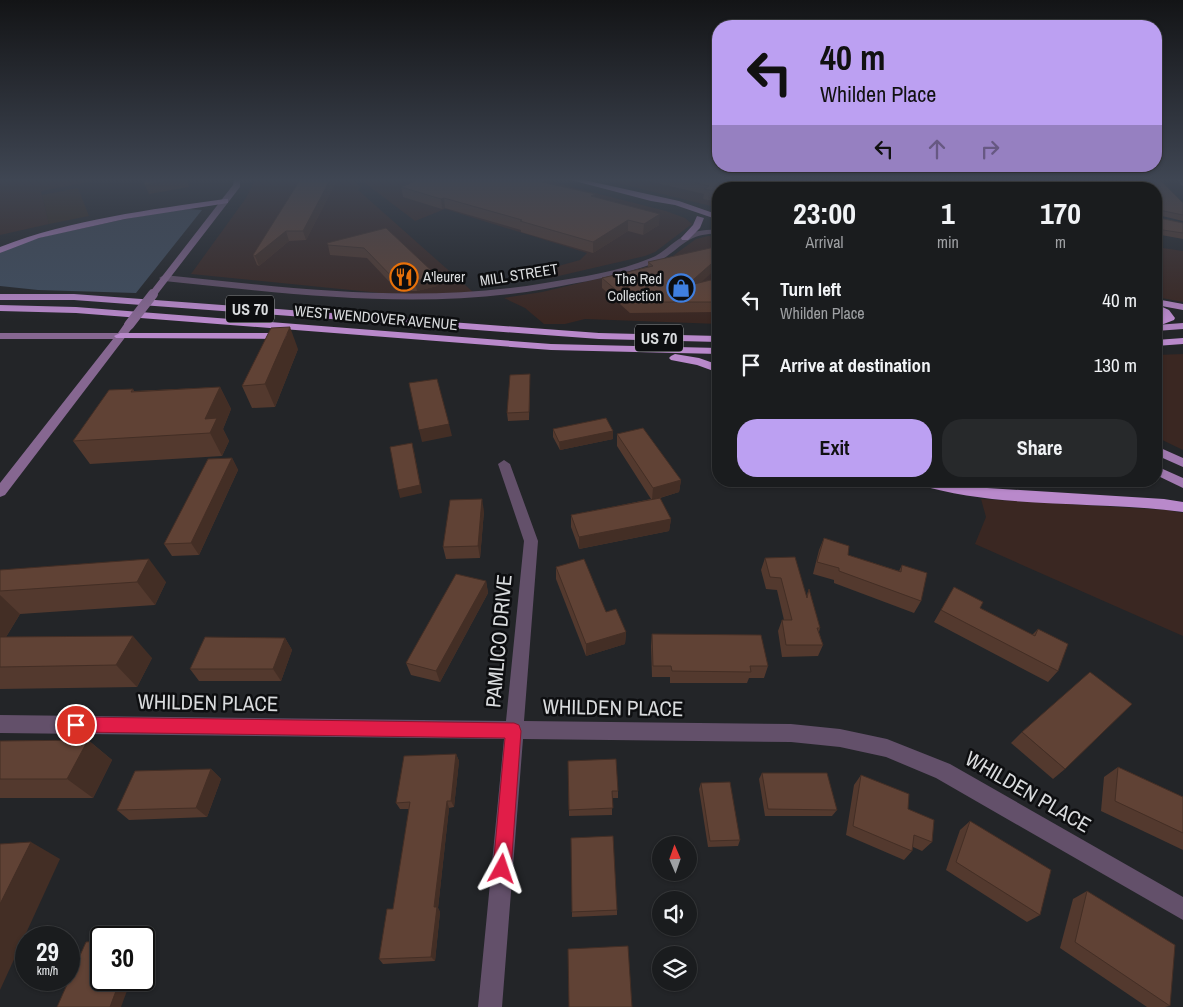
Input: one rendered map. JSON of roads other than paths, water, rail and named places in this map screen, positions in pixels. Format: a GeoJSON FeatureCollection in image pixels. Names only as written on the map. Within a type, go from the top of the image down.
{"type":"FeatureCollection","features":[{"type":"Feature","properties":{"kind":"highway"},"geometry":{"type":"LineString","coordinates":[[0,240],[58,227]]}},
{"type":"Feature","properties":{"kind":"highway"},"geometry":{"type":"LineString","coordinates":[[0,250],[36,236],[76,227]]}},
{"type":"Feature","properties":{"kind":"highway"},"geometry":{"type":"LineString","coordinates":[[0,291],[38,296]]}},
{"type":"Feature","properties":{"kind":"highway","name":"WEST WENDOVER AVENUE"},"geometry":{"type":"LineString","coordinates":[[0,297],[38,296],[173,303],[599,336],[712,339]]}},
{"type":"Feature","properties":{"kind":"highway"},"geometry":{"type":"LineString","coordinates":[[1162,303],[1183,307]]}},
{"type":"Feature","properties":{"kind":"highway","name":"WEST WENDOVER AVENUE"},"geometry":{"type":"LineString","coordinates":[[0,308],[85,311],[614,350],[712,351]]}},
{"type":"Feature","properties":{"kind":"highway"},"geometry":{"type":"LineString","coordinates":[[1162,310],[1170,318],[1162,323]]}},
{"type":"Feature","properties":{"kind":"highway"},"geometry":{"type":"LineString","coordinates":[[1162,326],[1183,326]]}},
{"type":"Feature","properties":{"kind":"highway"},"geometry":{"type":"LineString","coordinates":[[120,336],[395,335]]}},
{"type":"Feature","properties":{"kind":"highway"},"geometry":{"type":"LineString","coordinates":[[1162,343],[1183,341]]}},
{"type":"Feature","properties":{"kind":"highway"},"geometry":{"type":"LineString","coordinates":[[614,350],[683,359],[712,368]]}},
{"type":"Feature","properties":{"kind":"highway"},"geometry":{"type":"LineString","coordinates":[[939,487],[988,494],[1131,502],[1183,507]]}},
{"type":"Feature","properties":{"kind":"main road"},"geometry":{"type":"LineString","coordinates":[[0,492],[204,227]]}},
{"type":"Feature","properties":{"kind":"main road"},"geometry":{"type":"LineString","coordinates":[[685,238],[696,227]]}},
{"type":"Feature","properties":{"kind":"main road"},"geometry":{"type":"LineString","coordinates":[[0,336],[120,336]]}},
{"type":"Feature","properties":{"kind":"main road"},"geometry":{"type":"LineString","coordinates":[[1162,453],[1183,463]]}},
{"type":"Feature","properties":{"kind":"main road"},"geometry":{"type":"LineString","coordinates":[[1162,473],[1183,483]]}},
{"type":"Feature","properties":{"kind":"street","name":"MILL STREET"},"geometry":{"type":"LineString","coordinates":[[164,278],[359,296],[433,299],[472,296],[530,288],[628,268],[655,260],[671,251],[685,238],[712,232]]}},
{"type":"Feature","properties":{"kind":"street","name":"PAMLICO DRIVE"},"geometry":{"type":"LineString","coordinates":[[490,1007],[531,541],[504,464]]}},
{"type":"Feature","properties":{"kind":"street","name":"WHILDEN PLACE"},"geometry":{"type":"LineString","coordinates":[[0,724],[791,733],[840,738],[887,748],[943,771],[1183,909]]}},
{"type":"Feature","properties":{"kind":"place","name":"A'leurer"},"geometry":{"type":"Point","coordinates":[404,277]}},
{"type":"Feature","properties":{"kind":"place","name":"The Red Collection"},"geometry":{"type":"Point","coordinates":[681,288]}}]}
